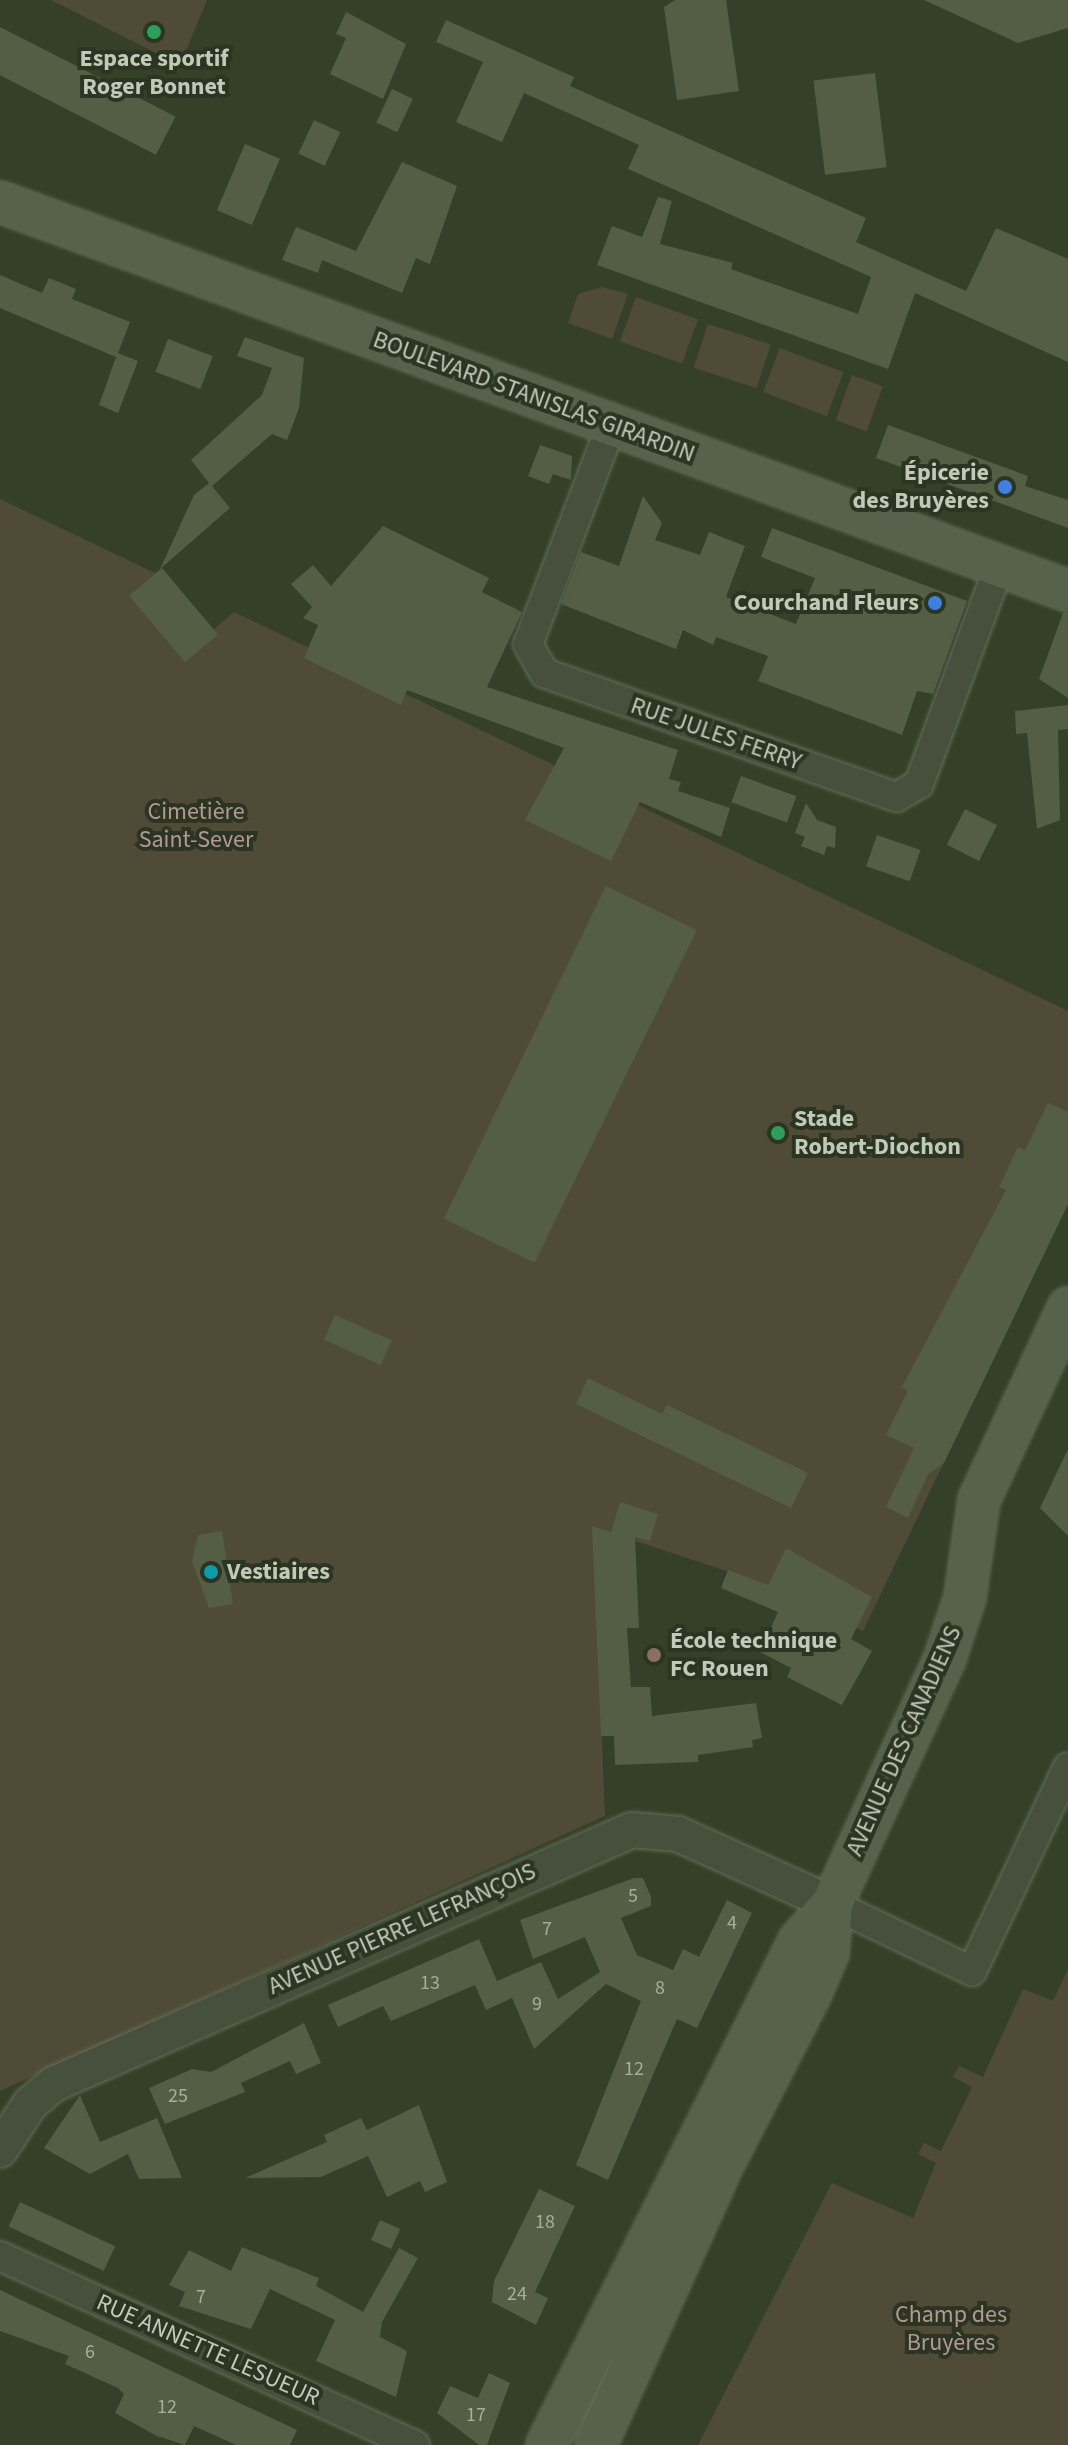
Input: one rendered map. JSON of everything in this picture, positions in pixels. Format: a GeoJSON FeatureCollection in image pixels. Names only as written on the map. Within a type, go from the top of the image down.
{"type":"FeatureCollection","features":[{"type":"Feature","properties":{"kind":"main road","name":"BOULEVARD STANISLAS GIRARDIN"},"geometry":{"type":"LineString","coordinates":[[0,202],[1068,591]]}},
{"type":"Feature","properties":{"kind":"main road","name":"AVENUE DES CANADIENS"},"geometry":{"type":"LineString","coordinates":[[547,2445],[799,1941],[832,1904],[945,1658],[965,1597],[979,1500],[1068,1308]]}},
{"type":"Feature","properties":{"kind":"main road","name":"AVENUE DES CANADIENS"},"geometry":{"type":"LineString","coordinates":[[596,2445],[719,2172],[810,1995],[828,1953],[832,1904]]}},
{"type":"Feature","properties":{"kind":"street","name":"RUE JULES FERRY"},"geometry":{"type":"LineString","coordinates":[[611,426],[528,644],[544,673],[897,797],[919,784],[999,566]]}},
{"type":"Feature","properties":{"kind":"street"},"geometry":{"type":"LineString","coordinates":[[832,1904],[972,1971],[1068,1767]]}},
{"type":"Feature","properties":{"kind":"street","name":"AVENUE PIERRE LEFRANÇOIS"},"geometry":{"type":"LineString","coordinates":[[0,2150],[30,2104],[54,2084],[632,1830],[678,1834],[832,1904]]}},
{"type":"Feature","properties":{"kind":"street","name":"RUE ANNETTE LESUEUR"},"geometry":{"type":"LineString","coordinates":[[0,2256],[415,2445]]}},
{"type":"Feature","properties":{"kind":"green space","name":"Espace sportif Roger Bonnet"},"geometry":{"type":"Polygon","coordinates":[[[51,0],[207,0],[180,65],[51,0]]]}},
{"type":"Feature","properties":{"kind":"green space"},"geometry":{"type":"Polygon","coordinates":[[[602,287],[628,294],[612,339],[568,323],[578,294],[602,287]]]}},
{"type":"Feature","properties":{"kind":"green space"},"geometry":{"type":"Polygon","coordinates":[[[636,297],[698,320],[682,364],[620,341],[636,297]]]}},
{"type":"Feature","properties":{"kind":"green space"},"geometry":{"type":"Polygon","coordinates":[[[708,324],[771,344],[757,388],[694,368],[708,324]]]}},
{"type":"Feature","properties":{"kind":"green space"},"geometry":{"type":"Polygon","coordinates":[[[780,348],[843,372],[827,416],[763,392],[780,348]]]}},
{"type":"Feature","properties":{"kind":"green space"},"geometry":{"type":"Polygon","coordinates":[[[852,375],[883,386],[867,431],[836,420],[852,375]]]}},
{"type":"Feature","properties":{"kind":"green space","name":"Cimetière Saint-Sever"},"geometry":{"type":"Polygon","coordinates":[[[0,499],[155,573],[162,568],[178,587],[186,621],[198,611],[214,629],[234,612],[1068,1011],[1068,1204],[863,1631],[757,1581],[593,1527],[605,1816],[0,2091],[0,499]]]}},
{"type":"Feature","properties":{"kind":"green space","name":"Champ des Bruyères"},"geometry":{"type":"Polygon","coordinates":[[[1068,1969],[1068,2445],[698,2445],[832,2183],[913,2218],[936,2163],[918,2154],[924,2143],[941,2151],[972,2087],[953,2077],[959,2066],[983,2077],[1023,1989],[1053,2001],[1068,1969]]]}},
{"type":"Feature","properties":{"kind":"building"},"geometry":{"type":"Polygon","coordinates":[[[675,0],[726,0],[739,91],[677,100],[664,7],[675,0]]]}},
{"type":"Feature","properties":{"kind":"building"},"geometry":{"type":"Polygon","coordinates":[[[924,0],[1068,0],[1068,28],[1018,43],[924,0]]]}},
{"type":"Feature","properties":{"kind":"building"},"geometry":{"type":"Polygon","coordinates":[[[346,12],[406,44],[383,99],[330,74],[346,38],[336,34],[346,12]]]}},
{"type":"Feature","properties":{"kind":"building"},"geometry":{"type":"Polygon","coordinates":[[[446,20],[574,77],[570,86],[866,218],[856,242],[966,291],[996,228],[1068,259],[1068,362],[915,293],[888,369],[597,265],[612,226],[642,237],[658,197],[672,201],[660,244],[733,263],[731,269],[858,314],[871,277],[628,169],[639,145],[524,93],[502,142],[456,122],[483,62],[436,42],[446,20]]]}},
{"type":"Feature","properties":{"kind":"building"},"geometry":{"type":"Polygon","coordinates":[[[0,27],[176,116],[156,155],[0,75],[0,27]]]}},
{"type":"Feature","properties":{"kind":"building"},"geometry":{"type":"Polygon","coordinates":[[[875,73],[887,167],[825,175],[813,81],[875,73]]]}},
{"type":"Feature","properties":{"kind":"building"},"geometry":{"type":"Polygon","coordinates":[[[392,89],[413,99],[397,132],[376,123],[392,89]]]}},
{"type":"Feature","properties":{"kind":"building"},"geometry":{"type":"Polygon","coordinates":[[[314,120],[340,132],[325,166],[298,154],[314,120]]]}},
{"type":"Feature","properties":{"kind":"building"},"geometry":{"type":"Polygon","coordinates":[[[245,144],[280,159],[252,225],[217,210],[245,144]]]}},
{"type":"Feature","properties":{"kind":"building"},"geometry":{"type":"Polygon","coordinates":[[[402,162],[457,186],[430,264],[416,258],[402,293],[322,260],[318,273],[282,260],[296,227],[356,251],[402,162]]]}},
{"type":"Feature","properties":{"kind":"building"},"geometry":{"type":"Polygon","coordinates":[[[0,275],[42,293],[49,278],[76,289],[72,299],[130,322],[118,353],[138,361],[118,413],[99,405],[116,357],[0,308],[0,275]]]}},
{"type":"Feature","properties":{"kind":"building"},"geometry":{"type":"Polygon","coordinates":[[[245,337],[304,358],[299,408],[287,440],[272,434],[212,486],[230,508],[160,569],[194,495],[209,483],[191,460],[262,395],[272,368],[237,356],[245,337]]]}},
{"type":"Feature","properties":{"kind":"building"},"geometry":{"type":"Polygon","coordinates":[[[168,339],[213,356],[200,389],[155,372],[168,339]]]}},
{"type":"Feature","properties":{"kind":"building"},"geometry":{"type":"Polygon","coordinates":[[[888,425],[1028,476],[1025,486],[1068,500],[1068,528],[876,458],[888,425]]]}},
{"type":"Feature","properties":{"kind":"building"},"geometry":{"type":"Polygon","coordinates":[[[540,445],[572,456],[571,480],[553,474],[549,484],[528,476],[540,445]]]}},
{"type":"Feature","properties":{"kind":"building"},"geometry":{"type":"Polygon","coordinates":[[[643,496],[662,523],[655,540],[700,555],[709,532],[745,546],[726,597],[796,624],[815,578],[761,557],[772,528],[967,601],[933,694],[917,691],[902,735],[758,681],[768,656],[716,637],[713,645],[683,630],[676,649],[561,604],[581,552],[619,566],[643,496]]]}},
{"type":"Feature","properties":{"kind":"building"},"geometry":{"type":"Polygon","coordinates":[[[383,526],[489,578],[482,592],[522,612],[487,687],[678,750],[669,779],[681,782],[678,791],[730,808],[721,837],[640,802],[611,861],[525,820],[564,748],[407,690],[401,705],[304,658],[318,625],[303,618],[312,607],[291,584],[313,565],[331,586],[383,526]]]}},
{"type":"Feature","properties":{"kind":"building"},"geometry":{"type":"Polygon","coordinates":[[[162,568],[218,635],[185,662],[129,596],[162,568]]]}},
{"type":"Feature","properties":{"kind":"building"},"geometry":{"type":"Polygon","coordinates":[[[1063,613],[1068,613],[1068,698],[1039,679],[1063,613]]]}},
{"type":"Feature","properties":{"kind":"building"},"geometry":{"type":"Polygon","coordinates":[[[1068,705],[1068,729],[1058,730],[1060,820],[1037,829],[1027,733],[1016,734],[1015,711],[1068,705]]]}},
{"type":"Feature","properties":{"kind":"building"},"geometry":{"type":"Polygon","coordinates":[[[741,776],[796,796],[787,822],[731,802],[741,776]]]}},
{"type":"Feature","properties":{"kind":"building"},"geometry":{"type":"Polygon","coordinates":[[[806,803],[817,820],[836,827],[835,848],[827,846],[824,855],[801,846],[805,837],[795,833],[806,803]]]}},
{"type":"Feature","properties":{"kind":"building"},"geometry":{"type":"Polygon","coordinates":[[[965,809],[997,825],[979,861],[947,845],[965,809]]]}},
{"type":"Feature","properties":{"kind":"building"},"geometry":{"type":"Polygon","coordinates":[[[877,835],[920,850],[910,881],[866,866],[877,835]]]}},
{"type":"Feature","properties":{"kind":"building"},"geometry":{"type":"Polygon","coordinates":[[[606,886],[697,930],[535,1263],[444,1219],[606,886]]]}},
{"type":"Feature","properties":{"kind":"building"},"geometry":{"type":"Polygon","coordinates":[[[1048,1103],[1068,1112],[1068,1204],[944,1463],[928,1474],[908,1518],[886,1507],[914,1448],[886,1435],[908,1391],[902,1387],[1006,1190],[999,1187],[1018,1147],[1025,1150],[1048,1103]]]}},
{"type":"Feature","properties":{"kind":"building"},"geometry":{"type":"Polygon","coordinates":[[[335,1315],[392,1340],[381,1365],[324,1340],[335,1315]]]}},
{"type":"Feature","properties":{"kind":"building"},"geometry":{"type":"Polygon","coordinates":[[[588,1378],[662,1414],[667,1405],[808,1473],[791,1508],[576,1404],[588,1378]]]}},
{"type":"Feature","properties":{"kind":"building"},"geometry":{"type":"Polygon","coordinates":[[[1068,1449],[1068,1536],[1040,1508],[1068,1449]]]}},
{"type":"Feature","properties":{"kind":"building"},"geometry":{"type":"Polygon","coordinates":[[[620,1502],[658,1514],[650,1541],[635,1537],[639,1628],[627,1628],[631,1687],[650,1687],[652,1716],[756,1703],[762,1738],[752,1740],[753,1747],[698,1755],[698,1762],[615,1765],[614,1736],[601,1736],[592,1526],[611,1532],[620,1502]]]}},
{"type":"Feature","properties":{"kind":"building","name":"Vestiaires"},"geometry":{"type":"Polygon","coordinates":[[[222,1531],[233,1604],[209,1608],[192,1561],[198,1535],[222,1531]]]}},
{"type":"Feature","properties":{"kind":"building"},"geometry":{"type":"Polygon","coordinates":[[[786,1548],[872,1597],[851,1639],[872,1651],[842,1705],[787,1677],[791,1668],[760,1652],[778,1612],[721,1588],[728,1570],[768,1585],[786,1548]]]}},
{"type":"Feature","properties":{"kind":"building"},"geometry":{"type":"Polygon","coordinates":[[[634,1878],[643,1878],[651,1897],[651,1906],[621,1918],[637,1955],[673,1970],[683,1949],[699,1957],[727,1900],[752,1913],[697,2028],[677,2019],[608,2180],[576,2165],[641,2001],[606,1984],[534,2049],[512,1998],[486,2010],[475,1985],[391,2021],[383,2006],[338,2027],[328,2005],[479,1939],[497,1981],[541,1962],[558,1999],[600,1972],[585,1937],[533,1959],[520,1920],[634,1878]]]}},
{"type":"Feature","properties":{"kind":"building"},"geometry":{"type":"Polygon","coordinates":[[[304,2023],[321,2063],[296,2074],[290,2061],[241,2083],[245,2092],[165,2124],[149,2088],[192,2069],[211,2072],[304,2023]]]}},
{"type":"Feature","properties":{"kind":"building"},"geometry":{"type":"Polygon","coordinates":[[[80,2095],[100,2142],[157,2118],[182,2178],[139,2179],[128,2154],[90,2174],[44,2148],[80,2095]]]}},
{"type":"Feature","properties":{"kind":"building"},"geometry":{"type":"Polygon","coordinates":[[[419,2105],[447,2182],[425,2192],[420,2181],[387,2197],[368,2156],[321,2177],[245,2178],[327,2142],[324,2135],[361,2118],[367,2130],[419,2105]]]}},
{"type":"Feature","properties":{"kind":"building"},"geometry":{"type":"Polygon","coordinates":[[[539,2189],[575,2206],[535,2292],[548,2298],[536,2325],[492,2302],[494,2281],[539,2189]]]}},
{"type":"Feature","properties":{"kind":"building"},"geometry":{"type":"Polygon","coordinates":[[[20,2202],[115,2246],[104,2271],[9,2226],[20,2202]]]}},
{"type":"Feature","properties":{"kind":"building"},"geometry":{"type":"Polygon","coordinates":[[[380,2220],[400,2229],[391,2249],[371,2240],[380,2220]]]}},
{"type":"Feature","properties":{"kind":"building"},"geometry":{"type":"Polygon","coordinates":[[[242,2247],[319,2278],[316,2286],[363,2312],[399,2248],[418,2258],[382,2322],[380,2337],[407,2351],[396,2397],[316,2361],[335,2320],[270,2289],[251,2329],[179,2306],[185,2292],[169,2285],[189,2250],[231,2271],[242,2247]]]}},
{"type":"Feature","properties":{"kind":"building"},"geometry":{"type":"Polygon","coordinates":[[[0,2290],[297,2430],[290,2445],[236,2445],[194,2426],[185,2445],[157,2436],[115,2413],[124,2394],[118,2388],[65,2364],[69,2356],[0,2331],[0,2290]]]}},
{"type":"Feature","properties":{"kind":"building"},"geometry":{"type":"Polygon","coordinates":[[[489,2373],[510,2383],[487,2445],[479,2445],[437,2413],[450,2386],[478,2398],[489,2373]]]}},
{"type":"Feature","properties":{"kind":"place","name":"Espace sportif Roger Bonnet"},"geometry":{"type":"Point","coordinates":[154,32]}},
{"type":"Feature","properties":{"kind":"place","name":"Épicerie des Bruyères"},"geometry":{"type":"Point","coordinates":[1005,487]}},
{"type":"Feature","properties":{"kind":"place","name":"Courchand Fleurs"},"geometry":{"type":"Point","coordinates":[935,603]}},
{"type":"Feature","properties":{"kind":"place","name":"Stade Robert-Diochon"},"geometry":{"type":"Point","coordinates":[778,1133]}},
{"type":"Feature","properties":{"kind":"place","name":"Vestiaires"},"geometry":{"type":"Point","coordinates":[211,1572]}},
{"type":"Feature","properties":{"kind":"place","name":"École technique FC Rouen"},"geometry":{"type":"Point","coordinates":[654,1655]}}]}
